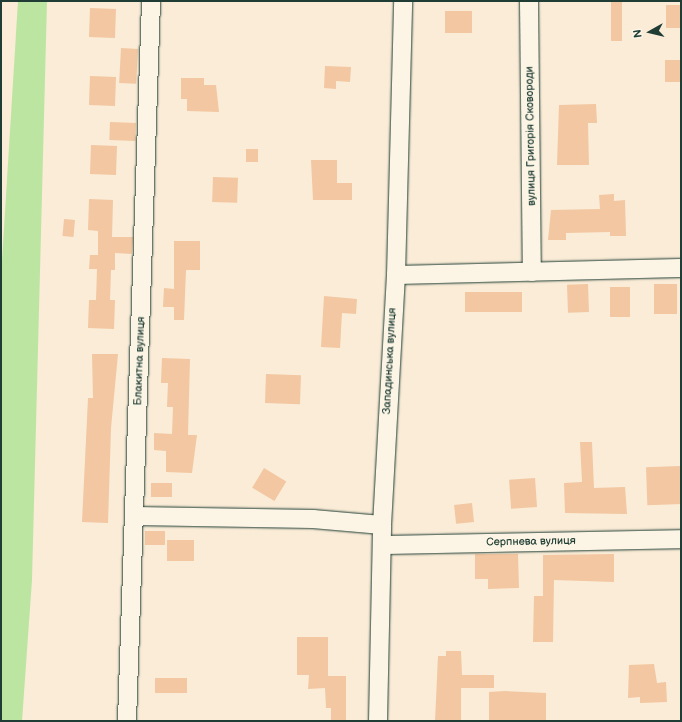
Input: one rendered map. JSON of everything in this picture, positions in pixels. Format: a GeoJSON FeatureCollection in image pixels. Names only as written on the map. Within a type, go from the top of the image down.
{"type":"FeatureCollection","features":[{"type":"Feature","properties":{"kind":"street","name":"Блакитна вулиця"},"geometry":{"type":"LineString","coordinates":[[128,721],[151,1]]}},
{"type":"Feature","properties":{"kind":"street","name":"Западинська вулиця"},"geometry":{"type":"LineString","coordinates":[[378,721],[382,525],[396,274],[403,1]]}},
{"type":"Feature","properties":{"kind":"street","name":"вулиця Григорія Сковороди"},"geometry":{"type":"LineString","coordinates":[[529,1],[532,272]]}},
{"type":"Feature","properties":{"kind":"street"},"geometry":{"type":"LineString","coordinates":[[396,274],[681,268]]}},
{"type":"Feature","properties":{"kind":"street"},"geometry":{"type":"LineString","coordinates":[[135,516],[313,519],[382,525]]}},
{"type":"Feature","properties":{"kind":"street","name":"Серпнева вулиця"},"geometry":{"type":"LineString","coordinates":[[382,545],[681,539]]}},
{"type":"Feature","properties":{"kind":"green space"},"geometry":{"type":"Polygon","coordinates":[[[18,1],[47,1],[32,580],[22,721],[1,721],[1,277],[18,1]]]}},
{"type":"Feature","properties":{"kind":"building"},"geometry":{"type":"Polygon","coordinates":[[[611,1],[622,1],[622,41],[611,41],[611,1]]]}},
{"type":"Feature","properties":{"kind":"building"},"geometry":{"type":"Polygon","coordinates":[[[666,5],[681,5],[681,28],[666,28],[666,5]]]}},
{"type":"Feature","properties":{"kind":"building"},"geometry":{"type":"Polygon","coordinates":[[[90,8],[116,9],[115,38],[89,37],[90,8]]]}},
{"type":"Feature","properties":{"kind":"building"},"geometry":{"type":"Polygon","coordinates":[[[445,11],[472,11],[472,33],[445,33],[445,11]]]}},
{"type":"Feature","properties":{"kind":"building"},"geometry":{"type":"Polygon","coordinates":[[[121,48],[138,49],[136,84],[119,83],[121,48]]]}},
{"type":"Feature","properties":{"kind":"building"},"geometry":{"type":"Polygon","coordinates":[[[665,60],[681,60],[681,82],[665,82],[665,60]]]}},
{"type":"Feature","properties":{"kind":"building"},"geometry":{"type":"Polygon","coordinates":[[[325,66],[351,67],[350,82],[336,81],[336,89],[324,88],[325,66]]]}},
{"type":"Feature","properties":{"kind":"building"},"geometry":{"type":"Polygon","coordinates":[[[90,76],[116,77],[115,106],[89,105],[90,76]]]}},
{"type":"Feature","properties":{"kind":"building"},"geometry":{"type":"Polygon","coordinates":[[[181,78],[204,78],[204,85],[216,85],[219,112],[187,111],[187,99],[181,99],[181,78]]]}},
{"type":"Feature","properties":{"kind":"building"},"geometry":{"type":"Polygon","coordinates":[[[596,104],[597,123],[588,123],[589,165],[557,165],[559,105],[596,104]]]}},
{"type":"Feature","properties":{"kind":"building"},"geometry":{"type":"Polygon","coordinates":[[[110,122],[136,123],[135,141],[109,140],[110,122]]]}},
{"type":"Feature","properties":{"kind":"building"},"geometry":{"type":"Polygon","coordinates":[[[91,145],[117,146],[116,175],[90,174],[91,145]]]}},
{"type":"Feature","properties":{"kind":"building"},"geometry":{"type":"Polygon","coordinates":[[[246,149],[258,149],[258,162],[246,162],[246,149]]]}},
{"type":"Feature","properties":{"kind":"building"},"geometry":{"type":"Polygon","coordinates":[[[311,160],[337,160],[337,183],[352,183],[352,200],[313,200],[311,160]]]}},
{"type":"Feature","properties":{"kind":"building"},"geometry":{"type":"Polygon","coordinates":[[[213,177],[238,178],[237,203],[212,202],[213,177]]]}},
{"type":"Feature","properties":{"kind":"building"},"geometry":{"type":"Polygon","coordinates":[[[614,194],[614,201],[625,200],[626,236],[610,236],[610,232],[566,233],[566,240],[548,240],[551,210],[600,209],[599,195],[614,194]]]}},
{"type":"Feature","properties":{"kind":"building"},"geometry":{"type":"Polygon","coordinates":[[[89,199],[113,200],[112,237],[133,237],[132,254],[115,253],[115,270],[111,270],[110,300],[115,300],[114,329],[88,328],[89,300],[96,300],[97,269],[89,269],[90,255],[98,255],[98,231],[88,230],[89,199]]]}},
{"type":"Feature","properties":{"kind":"building"},"geometry":{"type":"Polygon","coordinates":[[[64,219],[75,220],[73,237],[63,236],[64,219]]]}},
{"type":"Feature","properties":{"kind":"building"},"geometry":{"type":"Polygon","coordinates":[[[174,241],[200,241],[200,270],[186,270],[184,320],[174,320],[174,307],[163,307],[164,288],[174,289],[174,241]]]}},
{"type":"Feature","properties":{"kind":"building"},"geometry":{"type":"Polygon","coordinates":[[[588,284],[589,312],[568,313],[567,285],[588,284]]]}},
{"type":"Feature","properties":{"kind":"building"},"geometry":{"type":"Polygon","coordinates":[[[654,284],[677,284],[677,314],[654,314],[654,284]]]}},
{"type":"Feature","properties":{"kind":"building"},"geometry":{"type":"Polygon","coordinates":[[[610,287],[630,287],[630,317],[610,317],[610,287]]]}},
{"type":"Feature","properties":{"kind":"building"},"geometry":{"type":"Polygon","coordinates":[[[465,292],[522,292],[522,312],[465,312],[465,292]]]}},
{"type":"Feature","properties":{"kind":"building"},"geometry":{"type":"Polygon","coordinates":[[[324,296],[357,299],[356,314],[342,313],[340,348],[321,347],[324,296]]]}},
{"type":"Feature","properties":{"kind":"building"},"geometry":{"type":"Polygon","coordinates":[[[92,354],[118,354],[111,428],[108,523],[82,522],[88,398],[93,398],[92,354]]]}},
{"type":"Feature","properties":{"kind":"building"},"geometry":{"type":"Polygon","coordinates":[[[162,358],[190,359],[188,435],[197,435],[192,473],[166,472],[166,451],[154,450],[154,433],[172,434],[173,407],[167,407],[168,383],[161,383],[162,358]]]}},
{"type":"Feature","properties":{"kind":"building"},"geometry":{"type":"Polygon","coordinates":[[[266,374],[301,375],[300,404],[265,403],[266,374]]]}},
{"type":"Feature","properties":{"kind":"building"},"geometry":{"type":"Polygon","coordinates":[[[580,442],[592,442],[594,488],[625,487],[627,514],[565,513],[564,483],[582,482],[580,442]]]}},
{"type":"Feature","properties":{"kind":"building"},"geometry":{"type":"Polygon","coordinates":[[[680,466],[681,504],[647,505],[646,467],[680,466]]]}},
{"type":"Feature","properties":{"kind":"building"},"geometry":{"type":"Polygon","coordinates":[[[264,468],[286,481],[274,501],[252,488],[264,468]]]}},
{"type":"Feature","properties":{"kind":"building"},"geometry":{"type":"Polygon","coordinates":[[[535,478],[537,507],[511,509],[509,480],[535,478]]]}},
{"type":"Feature","properties":{"kind":"building"},"geometry":{"type":"Polygon","coordinates":[[[151,483],[172,483],[172,497],[151,497],[151,483]]]}},
{"type":"Feature","properties":{"kind":"building"},"geometry":{"type":"Polygon","coordinates":[[[472,503],[474,522],[456,524],[454,505],[472,503]]]}},
{"type":"Feature","properties":{"kind":"building"},"geometry":{"type":"Polygon","coordinates":[[[145,531],[165,531],[165,545],[145,545],[145,531]]]}},
{"type":"Feature","properties":{"kind":"building"},"geometry":{"type":"Polygon","coordinates":[[[167,540],[194,540],[194,561],[167,561],[167,540]]]}},
{"type":"Feature","properties":{"kind":"building"},"geometry":{"type":"Polygon","coordinates":[[[475,554],[518,554],[519,588],[488,589],[488,579],[475,579],[475,554]]]}},
{"type":"Feature","properties":{"kind":"building"},"geometry":{"type":"Polygon","coordinates":[[[614,554],[614,582],[554,580],[553,642],[533,642],[534,596],[543,596],[543,555],[614,554]]]}},
{"type":"Feature","properties":{"kind":"building"},"geometry":{"type":"Polygon","coordinates":[[[297,637],[328,637],[328,676],[346,676],[346,721],[331,721],[331,708],[326,708],[325,688],[308,689],[309,675],[297,675],[297,637]]]}},
{"type":"Feature","properties":{"kind":"building"},"geometry":{"type":"Polygon","coordinates":[[[446,651],[461,651],[462,675],[494,675],[494,688],[461,688],[461,721],[435,721],[438,656],[446,656],[446,651]]]}},
{"type":"Feature","properties":{"kind":"building"},"geometry":{"type":"Polygon","coordinates":[[[654,664],[657,683],[666,682],[667,702],[640,703],[640,697],[628,698],[629,665],[654,664]]]}},
{"type":"Feature","properties":{"kind":"building"},"geometry":{"type":"Polygon","coordinates":[[[155,678],[187,678],[187,693],[155,693],[155,678]]]}},
{"type":"Feature","properties":{"kind":"building"},"geometry":{"type":"Polygon","coordinates":[[[505,691],[546,693],[546,721],[489,720],[489,692],[505,691]]]}}]}
